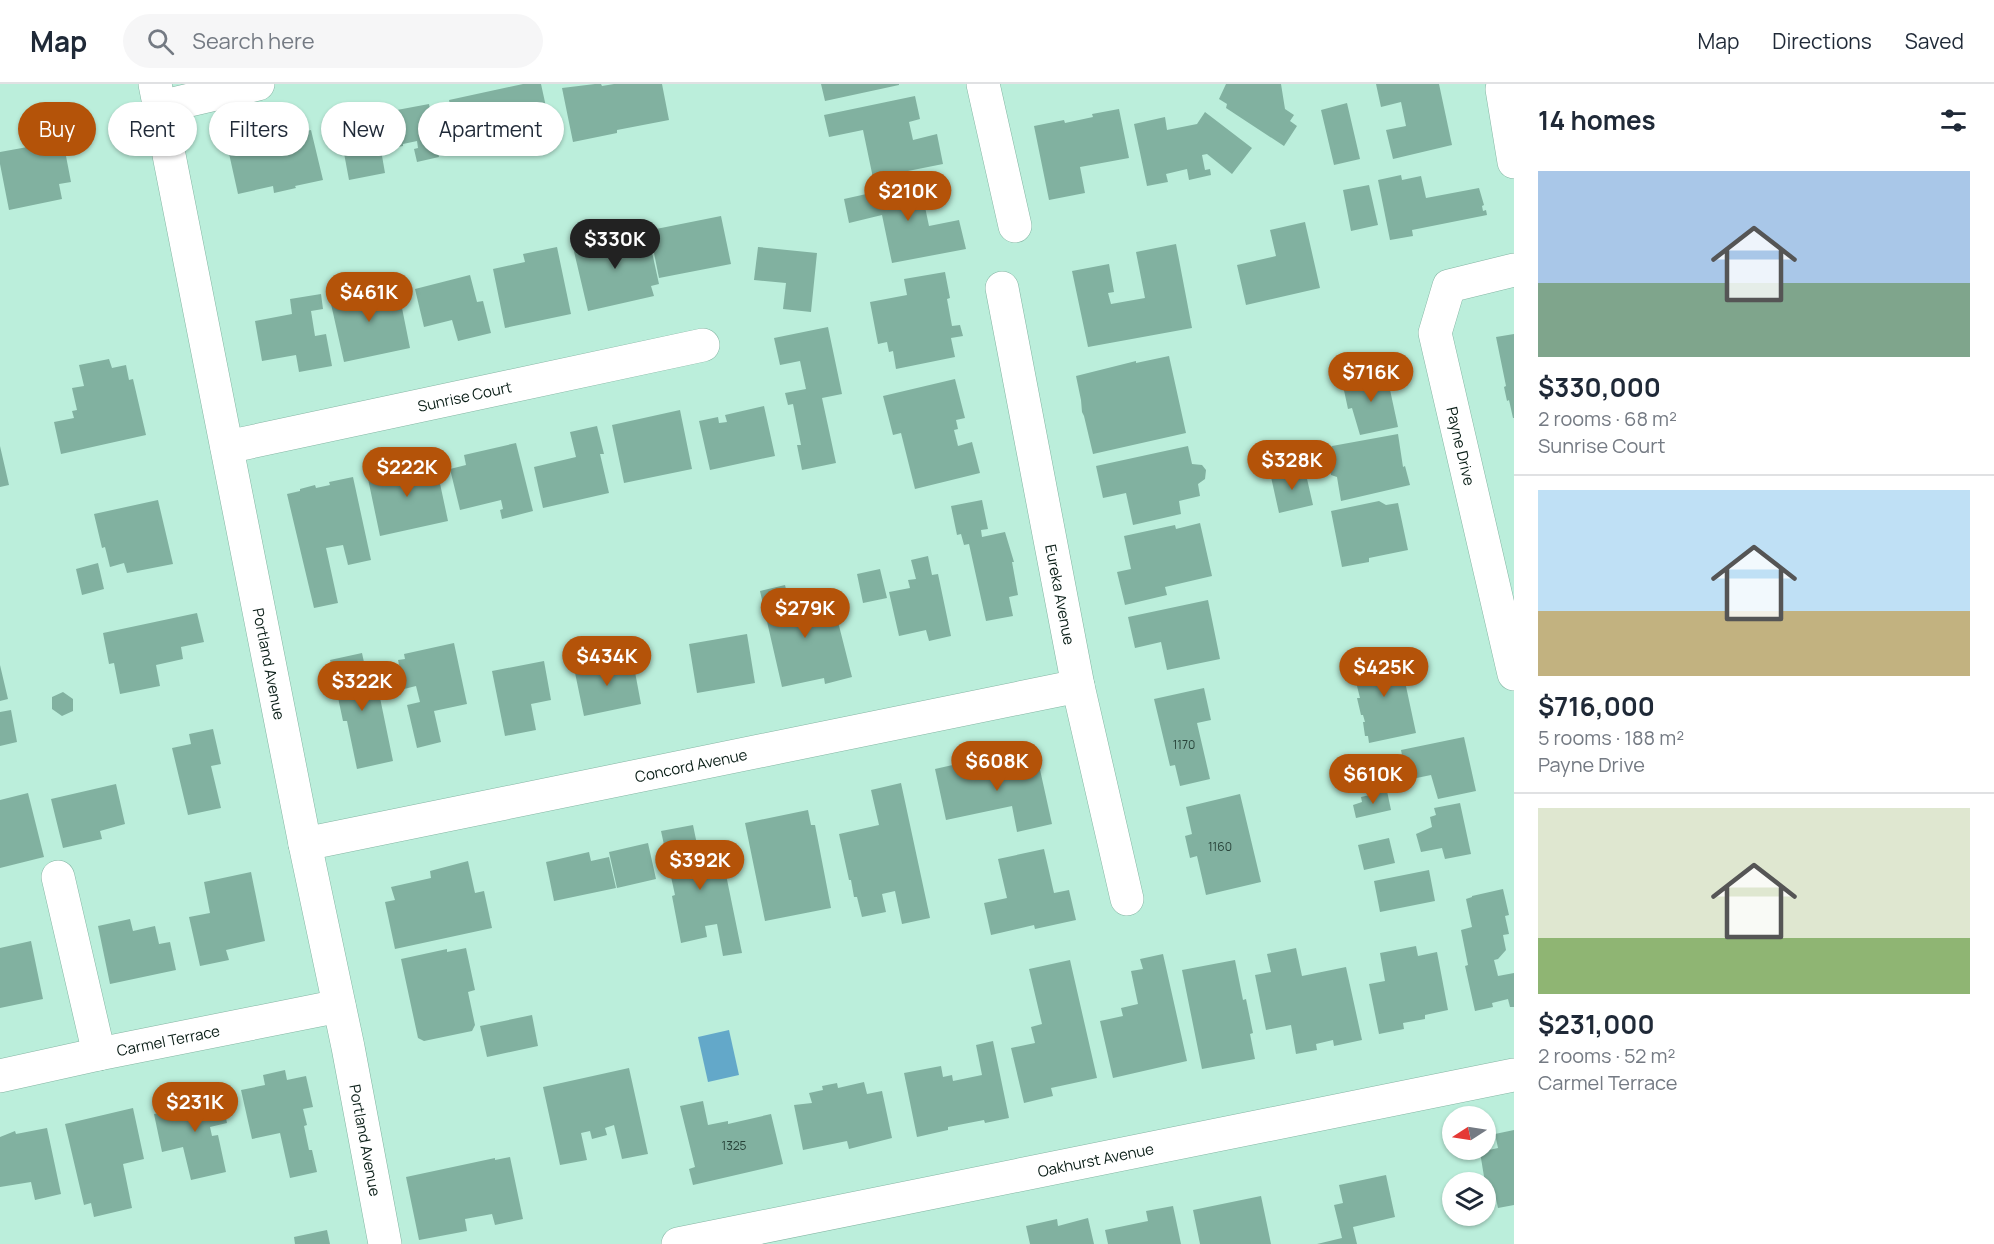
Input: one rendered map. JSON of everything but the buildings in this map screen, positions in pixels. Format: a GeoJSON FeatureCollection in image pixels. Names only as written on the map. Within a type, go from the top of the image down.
{"type":"FeatureCollection","features":[{"type":"Feature","properties":{"kind":"street"},"geometry":{"type":"LineString","coordinates":[[158,95],[258,84]]}},
{"type":"Feature","properties":{"kind":"street"},"geometry":{"type":"LineString","coordinates":[[983,84],[1015,226]]}},
{"type":"Feature","properties":{"kind":"street"},"geometry":{"type":"LineString","coordinates":[[1504,84],[1502,89],[1514,162]]}},
{"type":"Feature","properties":{"kind":"street","name":"Portland Avenue"},"geometry":{"type":"LineString","coordinates":[[158,95],[305,844],[348,1047],[385,1244]]}},
{"type":"Feature","properties":{"kind":"street","name":"Payne Drive"},"geometry":{"type":"LineString","coordinates":[[1514,270],[1449,286],[1435,333],[1514,674]]}},
{"type":"Feature","properties":{"kind":"street","name":"Eureka Avenue"},"geometry":{"type":"LineString","coordinates":[[1002,288],[1078,686],[1127,899]]}},
{"type":"Feature","properties":{"kind":"street","name":"Sunrise Court"},"geometry":{"type":"LineString","coordinates":[[227,447],[703,345]]}},
{"type":"Feature","properties":{"kind":"street","name":"Concord Avenue"},"geometry":{"type":"LineString","coordinates":[[305,844],[1078,686]]}},
{"type":"Feature","properties":{"kind":"street"},"geometry":{"type":"LineString","coordinates":[[58,877],[99,1054]]}},
{"type":"Feature","properties":{"kind":"street","name":"Carmel Terrace"},"geometry":{"type":"LineString","coordinates":[[0,1076],[339,1006]]}},
{"type":"Feature","properties":{"kind":"street","name":"Oakhurst Avenue"},"geometry":{"type":"LineString","coordinates":[[678,1244],[1514,1075]]}},
{"type":"Feature","properties":{"kind":"water"},"geometry":{"type":"Polygon","coordinates":[[[729,1030],[739,1075],[708,1082],[698,1037],[729,1030]]]}}]}
